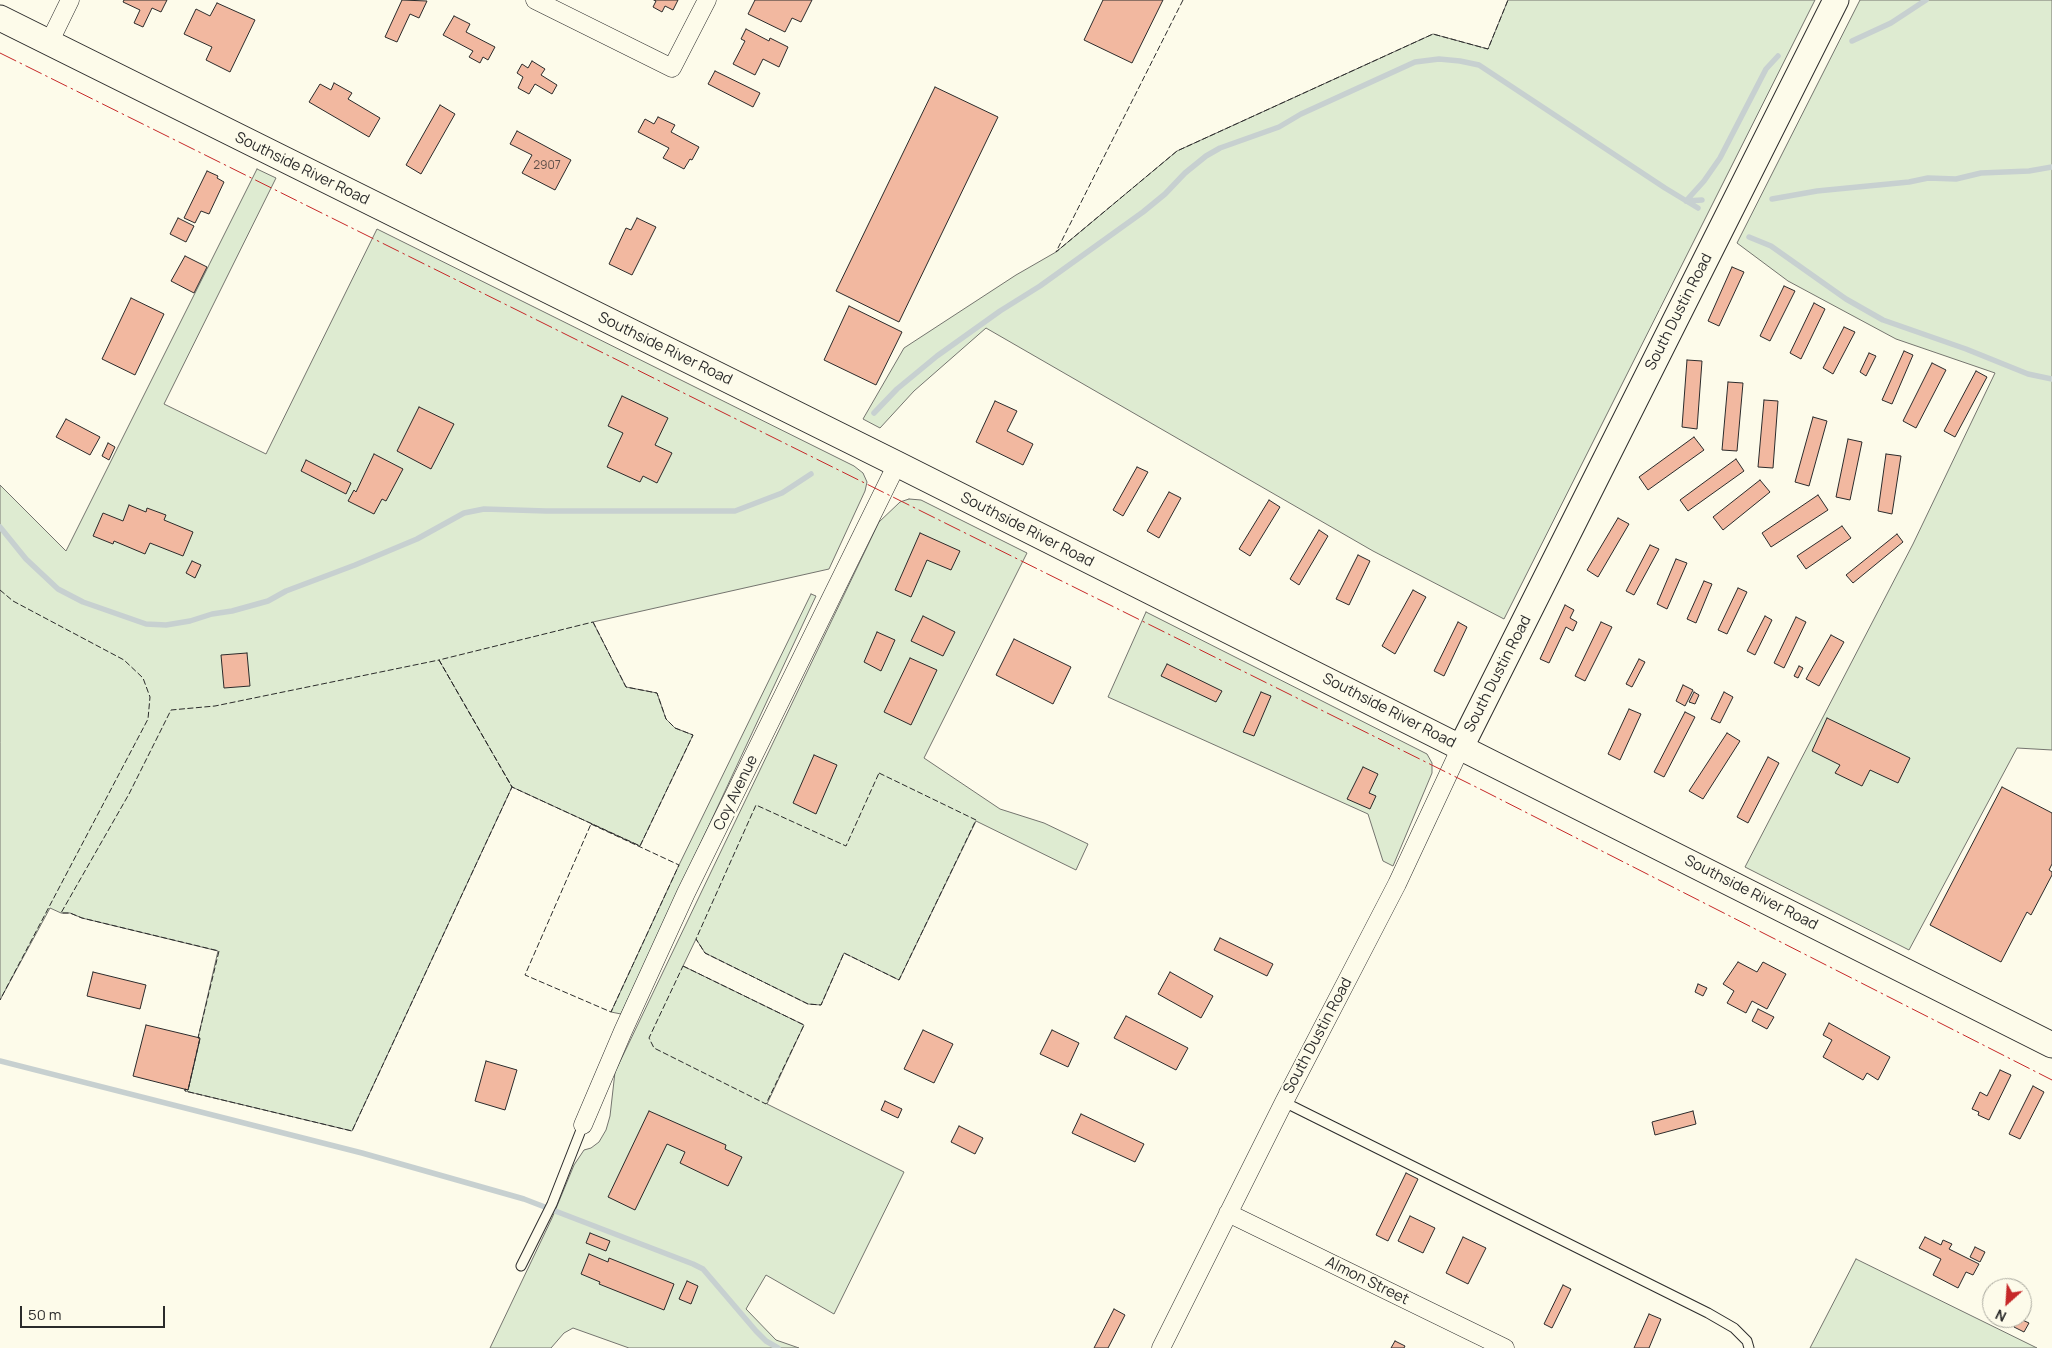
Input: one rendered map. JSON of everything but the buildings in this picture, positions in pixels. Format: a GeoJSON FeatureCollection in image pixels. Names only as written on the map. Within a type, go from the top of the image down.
{"type":"FeatureCollection","features":[{"type":"Feature","properties":{"kind":"main road","name":"South Dustin Road"},"geometry":{"type":"LineString","coordinates":[[1461,747],[1836,0]]}},
{"type":"Feature","properties":{"kind":"main road","name":"Southside River Road"},"geometry":{"type":"LineString","coordinates":[[0,18],[897,464],[2052,1045]]}},
{"type":"Feature","properties":{"kind":"street"},"geometry":{"type":"LineString","coordinates":[[48,43],[70,0]]}},
{"type":"Feature","properties":{"kind":"street"},"geometry":{"type":"LineString","coordinates":[[534,0],[672,68],[707,0]]}},
{"type":"Feature","properties":{"kind":"street","name":"Coy Avenue"},"geometry":{"type":"LineString","coordinates":[[583,1125],[622,1031],[686,893],[897,464]]}},
{"type":"Feature","properties":{"kind":"street","name":"South Dustin Road"},"geometry":{"type":"LineString","coordinates":[[1161,1348],[1284,1102],[1397,884],[1461,747]]}},
{"type":"Feature","properties":{"kind":"street","name":"Almon Street"},"geometry":{"type":"LineString","coordinates":[[1228,1213],[1505,1348]]}},
{"type":"Feature","properties":{"kind":"lane"},"geometry":{"type":"LineString","coordinates":[[1284,1102],[1708,1313],[1734,1328],[1747,1341],[1749,1348]]}},
{"type":"Feature","properties":{"kind":"lane"},"geometry":{"type":"LineString","coordinates":[[521,1266],[552,1204],[583,1125]]}},
{"type":"Feature","properties":{"kind":"green space"},"geometry":{"type":"Polygon","coordinates":[[[1508,0],[1815,0],[1504,619],[1373,551],[986,328],[914,391],[880,428],[863,419],[904,348],[1016,275],[1056,252],[1177,151],[1433,34],[1488,49],[1508,0]]]}},
{"type":"Feature","properties":{"kind":"green space"},"geometry":{"type":"Polygon","coordinates":[[[1860,0],[2052,0],[2052,750],[2017,748],[1909,950],[1745,867],[1913,544],[1995,373],[1896,339],[1788,281],[1737,243],[1860,0]]]}},
{"type":"Feature","properties":{"kind":"green space"},"geometry":{"type":"Polygon","coordinates":[[[257,169],[276,178],[164,404],[266,454],[377,229],[854,466],[863,473],[867,482],[865,491],[829,569],[593,622],[626,687],[657,693],[666,719],[675,728],[693,735],[640,846],[512,787],[352,1131],[185,1091],[185,1089],[188,1090],[218,951],[82,918],[70,913],[61,913],[50,908],[0,1000],[0,485],[66,551],[257,169]]]}},
{"type":"Feature","properties":{"kind":"green space"},"geometry":{"type":"Polygon","coordinates":[[[909,499],[921,500],[1027,553],[924,758],[1000,809],[1044,823],[1088,844],[1076,870],[976,821],[899,980],[844,953],[821,1005],[808,1004],[705,953],[696,939],[683,966],[804,1025],[767,1104],[904,1172],[834,1314],[766,1275],[746,1309],[776,1340],[799,1348],[629,1348],[573,1328],[564,1333],[551,1348],[490,1348],[552,1218],[574,1165],[584,1150],[591,1148],[599,1142],[606,1130],[610,1116],[615,1072],[879,522],[900,502],[909,499]]]}},
{"type":"Feature","properties":{"kind":"green space"},"geometry":{"type":"Polygon","coordinates":[[[811,594],[816,596],[621,1014],[611,1012],[679,865],[811,594]]]}},
{"type":"Feature","properties":{"kind":"green space"},"geometry":{"type":"Polygon","coordinates":[[[1146,612],[1427,754],[1432,763],[1432,773],[1393,866],[1383,861],[1368,814],[1108,697],[1146,612]]]}},
{"type":"Feature","properties":{"kind":"green space"},"geometry":{"type":"Polygon","coordinates":[[[1856,1259],[1982,1321],[1982,1328],[1996,1328],[2037,1348],[1810,1348],[1856,1259]]]}},
{"type":"Feature","properties":{"kind":"waterway"},"geometry":{"type":"LineString","coordinates":[[1852,41],[1891,23],[1926,0]]}},
{"type":"Feature","properties":{"kind":"waterway"},"geometry":{"type":"LineString","coordinates":[[1686,201],[1704,181],[1720,158],[1766,69],[1778,56]]}},
{"type":"Feature","properties":{"kind":"waterway"},"geometry":{"type":"LineString","coordinates":[[874,413],[897,389],[937,356],[1000,311],[1040,286],[1143,212],[1206,156],[1220,148],[1279,127],[1301,114],[1415,62],[1439,59],[1479,65],[1698,208]]}},
{"type":"Feature","properties":{"kind":"waterway"},"geometry":{"type":"LineString","coordinates":[[1772,199],[1817,191],[1909,182],[1928,178],[1956,179],[1981,173],[2029,171],[2052,167]]}},
{"type":"Feature","properties":{"kind":"waterway"},"geometry":{"type":"LineString","coordinates":[[1686,201],[1702,200]]}},
{"type":"Feature","properties":{"kind":"waterway"},"geometry":{"type":"LineString","coordinates":[[1749,237],[1771,246],[1846,299],[1883,320],[1966,349],[2028,374],[2052,379]]}},
{"type":"Feature","properties":{"kind":"waterway"},"geometry":{"type":"LineString","coordinates":[[0,527],[26,559],[58,589],[83,602],[146,624],[166,625],[190,621],[268,601],[286,591],[417,539],[464,513],[484,509],[546,511],[735,511],[782,493],[811,474]]}},
{"type":"Feature","properties":{"kind":"waterway"},"geometry":{"type":"LineString","coordinates":[[0,1061],[362,1153],[524,1199],[703,1269],[756,1331],[766,1341],[778,1348]]}},
{"type":"Feature","properties":{"kind":"fence"},"geometry":{"type":"LineString","coordinates":[[1183,0],[1056,252],[1177,151],[1433,34],[1488,49],[1508,0]]}},
{"type":"Feature","properties":{"kind":"fence"},"geometry":{"type":"LineString","coordinates":[[0,590],[13,601],[124,660],[143,678],[150,697],[148,719],[0,1000]]}},
{"type":"Feature","properties":{"kind":"fence"},"geometry":{"type":"LineString","coordinates":[[593,622],[626,687],[657,693],[666,719],[675,728],[693,735],[640,846],[512,787],[439,660],[593,622]]}},
{"type":"Feature","properties":{"kind":"fence"},"geometry":{"type":"LineString","coordinates":[[439,660],[512,787],[352,1131],[185,1091],[185,1089],[188,1090],[200,1038],[198,1038],[219,951],[82,918],[70,913],[61,913],[129,794],[171,710],[215,706],[439,660]]}},
{"type":"Feature","properties":{"kind":"fence"},"geometry":{"type":"LineString","coordinates":[[879,773],[976,820],[899,980],[844,953],[821,1005],[808,1004],[705,953],[696,939],[756,805],[846,846],[879,773]]}},
{"type":"Feature","properties":{"kind":"fence"},"geometry":{"type":"LineString","coordinates":[[591,824],[679,865],[611,1012],[525,975],[591,824]]}},
{"type":"Feature","properties":{"kind":"fence"},"geometry":{"type":"LineString","coordinates":[[683,966],[804,1025],[766,1104],[654,1048],[649,1038],[683,966]]}},
{"type":"Feature","properties":{"kind":"power"},"geometry":{"type":"LineString","coordinates":[[0,53],[1484,791],[2052,1080]]}}]}
